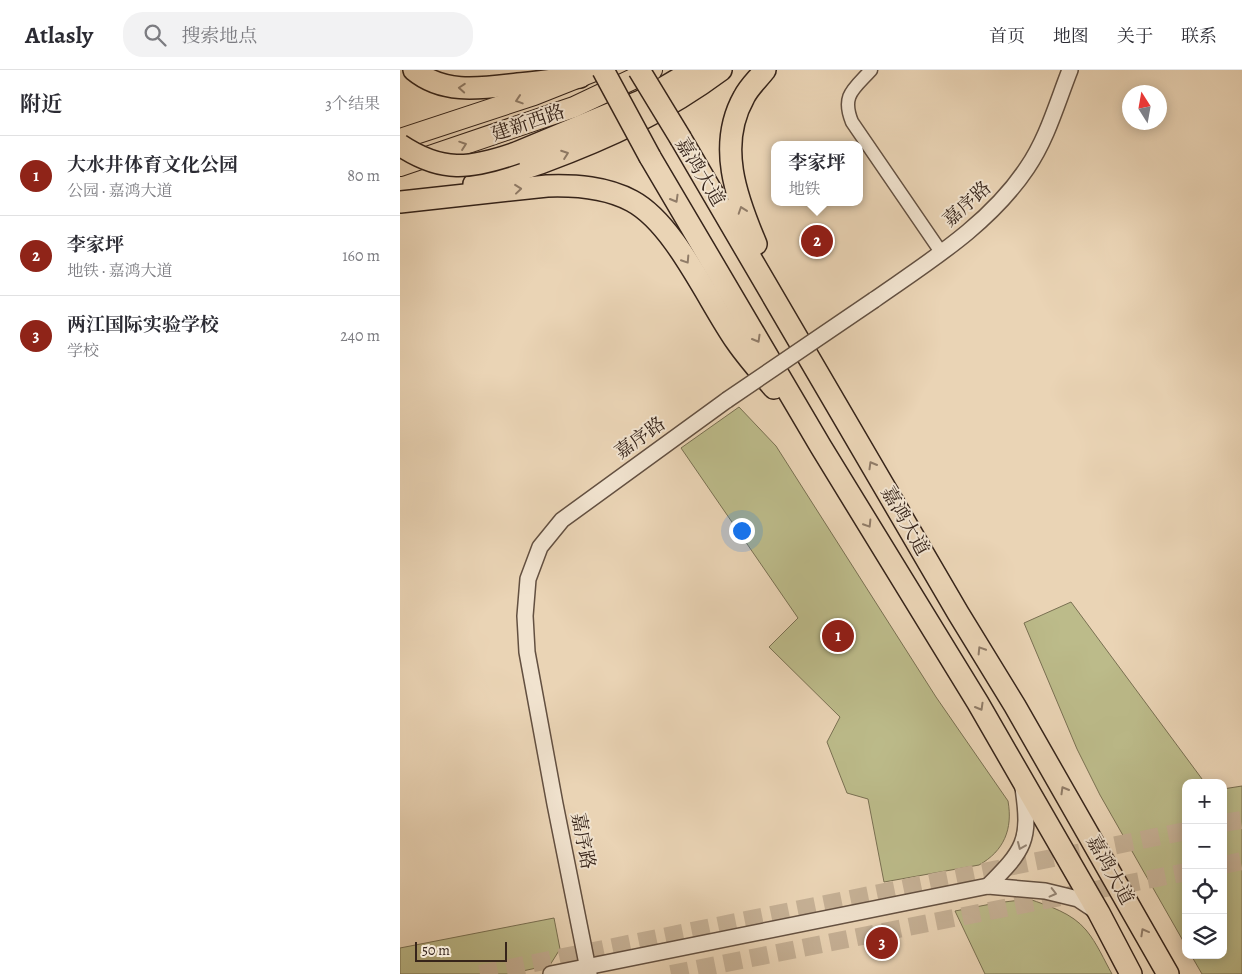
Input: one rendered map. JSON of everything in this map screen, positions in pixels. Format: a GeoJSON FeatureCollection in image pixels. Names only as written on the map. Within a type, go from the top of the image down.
{"type":"FeatureCollection","features":[{"type":"Feature","properties":{"kind":"highway"},"geometry":{"type":"LineString","coordinates":[[414,70],[428,80],[444,86],[461,88],[482,88],[590,72],[621,103]]}},
{"type":"Feature","properties":{"kind":"highway","name":"嘉鸿大道"},"geometry":{"type":"LineString","coordinates":[[603,70],[650,157],[821,447],[978,703],[1131,974]]}},
{"type":"Feature","properties":{"kind":"highway","name":"嘉鸿大道"},"geometry":{"type":"LineString","coordinates":[[639,70],[788,320],[958,613],[1015,706],[1168,974]]}},
{"type":"Feature","properties":{"kind":"highway"},"geometry":{"type":"LineString","coordinates":[[647,70],[681,139]]}},
{"type":"Feature","properties":{"kind":"highway"},"geometry":{"type":"LineString","coordinates":[[400,145],[431,162],[449,165],[471,165],[490,162],[640,101],[694,70]]}},
{"type":"Feature","properties":{"kind":"highway"},"geometry":{"type":"LineString","coordinates":[[400,200],[492,180],[582,147],[621,131],[674,103],[722,70]]}},
{"type":"Feature","properties":{"kind":"highway"},"geometry":{"type":"LineString","coordinates":[[765,70],[745,96],[736,114],[731,134],[731,169],[742,210],[788,320]]}},
{"type":"Feature","properties":{"kind":"highway"},"geometry":{"type":"LineString","coordinates":[[400,200],[571,185],[612,192],[633,201],[648,212],[674,242],[736,340],[821,447]]}},
{"type":"Feature","properties":{"kind":"main road","name":"建新西路"},"geometry":{"type":"LineString","coordinates":[[400,166],[574,107],[652,70]]}},
{"type":"Feature","properties":{"kind":"main road","name":"建新西路"},"geometry":{"type":"LineString","coordinates":[[400,139],[534,95],[590,72]]}},
{"type":"Feature","properties":{"kind":"street"},"geometry":{"type":"LineString","coordinates":[[871,70],[849,97],[847,106],[852,122],[941,252]]}},
{"type":"Feature","properties":{"kind":"street","name":"嘉序路"},"geometry":{"type":"LineString","coordinates":[[588,970],[527,652],[524,616],[528,579],[540,547],[562,520],[727,400],[941,252],[989,213],[1009,193],[1028,167],[1044,137],[1070,70]]}},
{"type":"Feature","properties":{"kind":"street"},"geometry":{"type":"LineString","coordinates":[[988,886],[1011,863],[1020,849],[1026,832],[1027,812],[1022,781]]}},
{"type":"Feature","properties":{"kind":"street"},"geometry":{"type":"LineString","coordinates":[[551,974],[588,970],[988,886],[1045,891],[1078,899],[1098,913]]}},
{"type":"Feature","properties":{"kind":"shaded area"},"geometry":{"type":"Polygon","coordinates":[[[739,407],[776,446],[936,697],[1008,801],[1009,821],[1005,838],[995,853],[979,865],[884,882],[868,799],[847,793],[827,742],[840,717],[769,647],[798,618],[681,448],[739,407]]]}},
{"type":"Feature","properties":{"kind":"shaded area"},"geometry":{"type":"Polygon","coordinates":[[[1071,602],[1202,779],[1182,779],[1182,939],[1100,795],[1077,749],[1024,623],[1071,602]]]}},
{"type":"Feature","properties":{"kind":"shaded area"},"geometry":{"type":"Polygon","coordinates":[[[1242,786],[1242,974],[1202,974],[1193,959],[1227,959],[1227,788],[1242,786]]]}},
{"type":"Feature","properties":{"kind":"shaded area"},"geometry":{"type":"Polygon","coordinates":[[[1029,899],[1060,911],[1080,924],[1094,940],[1112,974],[985,974],[955,911],[1029,899]]]}},
{"type":"Feature","properties":{"kind":"shaded area"},"geometry":{"type":"Polygon","coordinates":[[[554,918],[560,949],[550,965],[509,974],[400,974],[400,948],[554,918]]]}},
{"type":"Feature","properties":{"kind":"tunnel"},"geometry":{"type":"LineString","coordinates":[[1227,822],[1242,820]]}},
{"type":"Feature","properties":{"kind":"tunnel"},"geometry":{"type":"LineString","coordinates":[[480,974],[1182,832]]}},
{"type":"Feature","properties":{"kind":"tunnel"},"geometry":{"type":"LineString","coordinates":[[1227,864],[1242,861]]}},
{"type":"Feature","properties":{"kind":"tunnel"},"geometry":{"type":"LineString","coordinates":[[671,974],[1182,873]]}},
{"type":"Feature","properties":{"kind":"place","name":"李家坪"},"geometry":{"type":"Point","coordinates":[817,241]}},
{"type":"Feature","properties":{"kind":"place","name":"大水井体育文化公园"},"geometry":{"type":"Point","coordinates":[838,636]}},
{"type":"Feature","properties":{"kind":"place","name":"两江国际实验学校"},"geometry":{"type":"Point","coordinates":[882,943]}}]}
